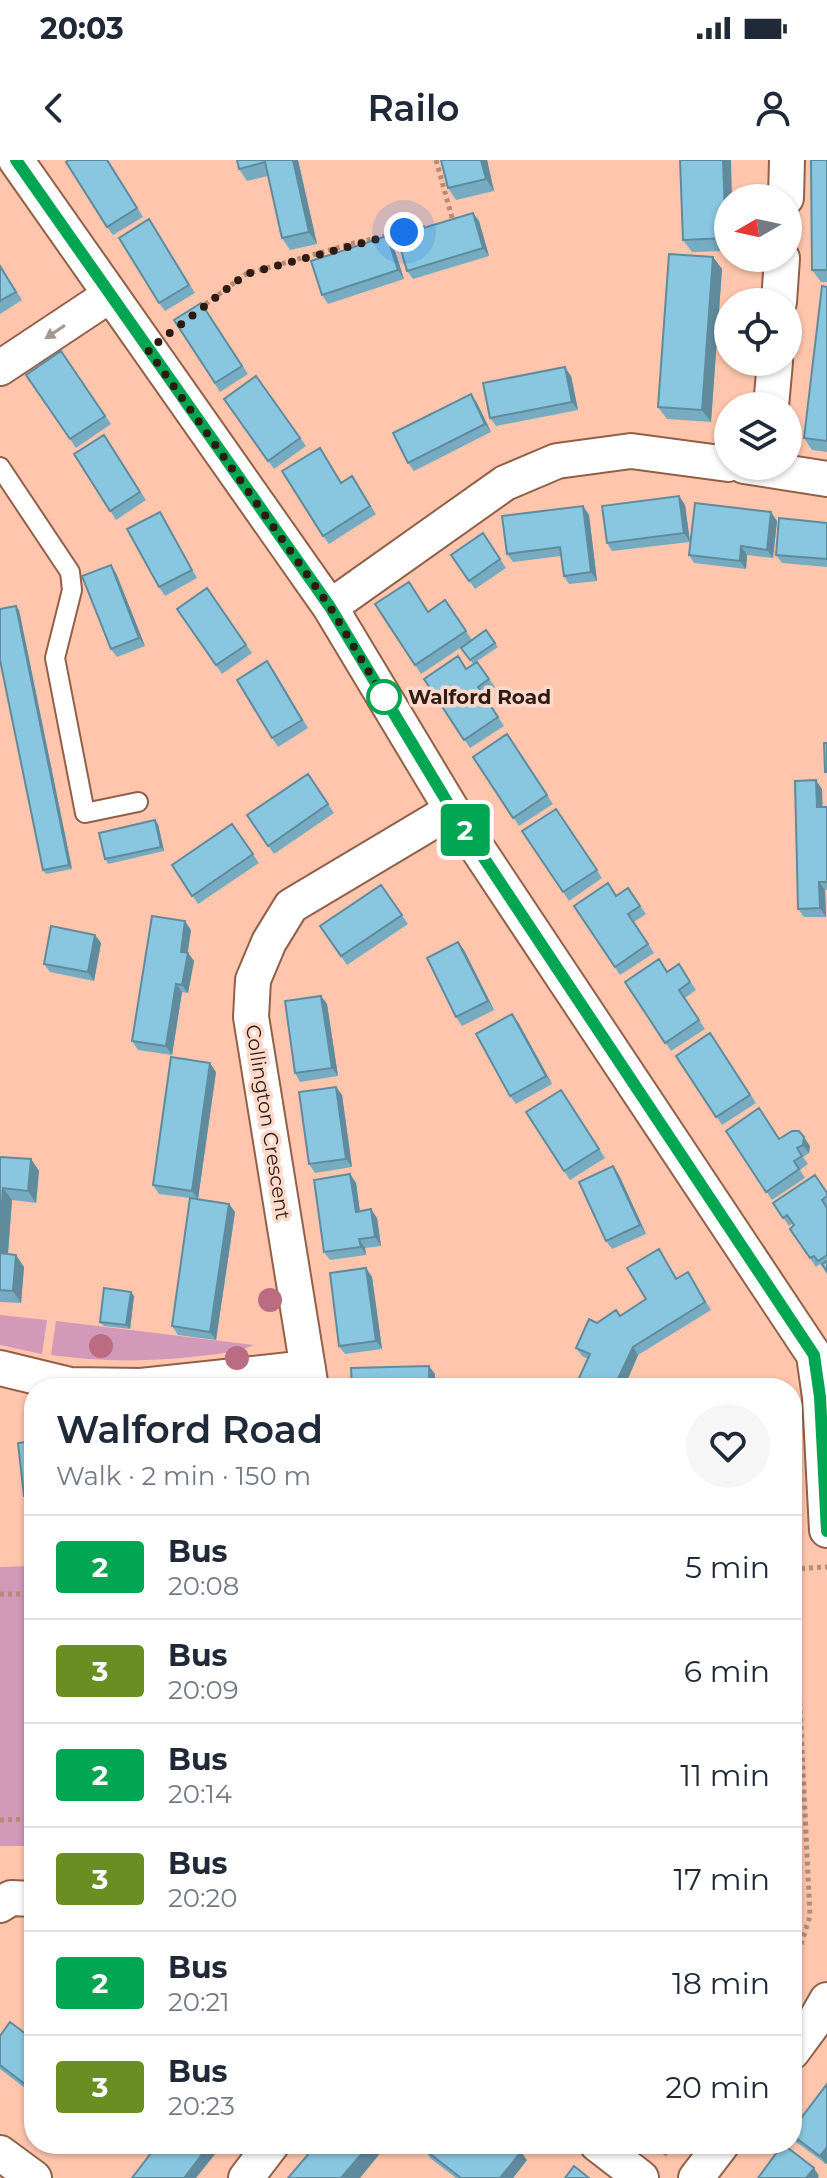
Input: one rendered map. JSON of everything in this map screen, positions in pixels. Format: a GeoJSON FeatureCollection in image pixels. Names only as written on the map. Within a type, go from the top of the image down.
{"type":"FeatureCollection","features":[{"type":"Feature","properties":{"kind":"street"},"geometry":{"type":"LineString","coordinates":[[16,160],[330,607],[452,810],[820,1354],[806,1398],[827,1530]]}},
{"type":"Feature","properties":{"kind":"street"},"geometry":{"type":"LineString","coordinates":[[786,184],[787,160]]}},
{"type":"Feature","properties":{"kind":"street"},"geometry":{"type":"LineString","coordinates":[[0,368],[110,295]]}},
{"type":"Feature","properties":{"kind":"street"},"geometry":{"type":"LineString","coordinates":[[330,607],[505,483],[557,461],[631,451],[714,462]]}},
{"type":"Feature","properties":{"kind":"street"},"geometry":{"type":"LineString","coordinates":[[802,475],[827,479]]}},
{"type":"Feature","properties":{"kind":"street","name":"Collington Crescent"},"geometry":{"type":"LineString","coordinates":[[310,1378],[251,1017],[253,980],[269,942],[291,906],[452,810]]}},
{"type":"Feature","properties":{"kind":"street"},"geometry":{"type":"LineString","coordinates":[[0,1368],[41,1378]]}},
{"type":"Feature","properties":{"kind":"street"},"geometry":{"type":"LineString","coordinates":[[0,1905],[11,1898],[24,1899]]}},
{"type":"Feature","properties":{"kind":"street"},"geometry":{"type":"LineString","coordinates":[[802,2039],[827,2000]]}},
{"type":"Feature","properties":{"kind":"street"},"geometry":{"type":"LineString","coordinates":[[0,2153],[34,2178]]}},
{"type":"Feature","properties":{"kind":"street"},"geometry":{"type":"LineString","coordinates":[[246,2178],[264,2154]]}},
{"type":"Feature","properties":{"kind":"street"},"geometry":{"type":"LineString","coordinates":[[610,2154],[641,2178]]}},
{"type":"Feature","properties":{"kind":"street"},"geometry":{"type":"LineString","coordinates":[[696,2178],[714,2154]]}},
{"type":"Feature","properties":{"kind":"lane"},"geometry":{"type":"LineString","coordinates":[[0,467],[70,572],[72,590],[55,658],[85,813],[138,802]]}},
{"type":"Feature","properties":{"kind":"path"},"geometry":{"type":"LineString","coordinates":[[192,314],[246,274],[354,243],[454,221],[436,160]]}},
{"type":"Feature","properties":{"kind":"path"},"geometry":{"type":"LineString","coordinates":[[802,1568],[827,1567]]}},
{"type":"Feature","properties":{"kind":"path"},"geometry":{"type":"LineString","coordinates":[[0,1594],[24,1594]]}},
{"type":"Feature","properties":{"kind":"path"},"geometry":{"type":"LineString","coordinates":[[802,1753],[810,1916],[802,1941]]}},
{"type":"Feature","properties":{"kind":"path"},"geometry":{"type":"LineString","coordinates":[[0,1820],[24,1819]]}},
{"type":"Feature","properties":{"kind":"shaded area"},"geometry":{"type":"Polygon","coordinates":[[[0,1315],[47,1320],[42,1354],[0,1345],[0,1315]]]}},
{"type":"Feature","properties":{"kind":"shaded area"},"geometry":{"type":"Polygon","coordinates":[[[56,1321],[254,1345],[221,1353],[162,1359],[107,1360],[51,1355],[56,1321]]]}},
{"type":"Feature","properties":{"kind":"shaded area"},"geometry":{"type":"Polygon","coordinates":[[[24,1566],[24,1846],[0,1846],[0,1567],[24,1566]]]}},
{"type":"Feature","properties":{"kind":"building"},"geometry":{"type":"Polygon","coordinates":[[[107,160],[137,208],[107,227],[66,162],[107,160]]]}},
{"type":"Feature","properties":{"kind":"building"},"geometry":{"type":"Polygon","coordinates":[[[237,160],[293,160],[309,232],[282,238],[265,162],[239,169],[237,160]]]}},
{"type":"Feature","properties":{"kind":"building"},"geometry":{"type":"Polygon","coordinates":[[[441,160],[481,160],[486,179],[448,188],[441,160]]]}},
{"type":"Feature","properties":{"kind":"building"},"geometry":{"type":"Polygon","coordinates":[[[680,160],[723,160],[724,184],[714,184],[714,239],[683,240],[680,160]]]}},
{"type":"Feature","properties":{"kind":"building"},"geometry":{"type":"Polygon","coordinates":[[[811,160],[827,160],[827,270],[812,270],[811,160]]]}},
{"type":"Feature","properties":{"kind":"building"},"geometry":{"type":"Polygon","coordinates":[[[473,213],[483,248],[407,271],[397,236],[473,213]]]}},
{"type":"Feature","properties":{"kind":"building"},"geometry":{"type":"Polygon","coordinates":[[[149,219],[189,285],[159,303],[119,238],[149,219]]]}},
{"type":"Feature","properties":{"kind":"building"},"geometry":{"type":"Polygon","coordinates":[[[387,236],[398,270],[322,295],[311,261],[387,236]]]}},
{"type":"Feature","properties":{"kind":"building"},"geometry":{"type":"Polygon","coordinates":[[[669,254],[713,257],[702,410],[658,407],[669,254]]]}},
{"type":"Feature","properties":{"kind":"building"},"geometry":{"type":"Polygon","coordinates":[[[0,266],[16,292],[0,301],[0,266]]]}},
{"type":"Feature","properties":{"kind":"building"},"geometry":{"type":"Polygon","coordinates":[[[822,286],[827,287],[827,441],[804,438],[822,286]]]}},
{"type":"Feature","properties":{"kind":"building"},"geometry":{"type":"Polygon","coordinates":[[[201,303],[242,366],[215,383],[174,320],[201,303]]]}},
{"type":"Feature","properties":{"kind":"building"},"geometry":{"type":"Polygon","coordinates":[[[61,351],[105,416],[70,439],[26,375],[61,351]]]}},
{"type":"Feature","properties":{"kind":"building"},"geometry":{"type":"Polygon","coordinates":[[[565,367],[572,402],[490,418],[483,383],[565,367]]]}},
{"type":"Feature","properties":{"kind":"building"},"geometry":{"type":"Polygon","coordinates":[[[256,376],[300,438],[268,461],[224,399],[256,376]]]}},
{"type":"Feature","properties":{"kind":"building"},"geometry":{"type":"Polygon","coordinates":[[[471,394],[485,424],[408,463],[393,433],[471,394]]]}},
{"type":"Feature","properties":{"kind":"building"},"geometry":{"type":"Polygon","coordinates":[[[104,435],[140,492],[110,511],[74,454],[104,435]]]}},
{"type":"Feature","properties":{"kind":"building"},"geometry":{"type":"Polygon","coordinates":[[[320,448],[341,483],[352,476],[370,506],[323,536],[282,471],[320,448]]]}},
{"type":"Feature","properties":{"kind":"building"},"geometry":{"type":"Polygon","coordinates":[[[679,496],[684,533],[607,543],[602,506],[679,496]]]}},
{"type":"Feature","properties":{"kind":"building"},"geometry":{"type":"Polygon","coordinates":[[[695,503],[771,512],[767,550],[741,546],[740,561],[689,555],[695,503]]]}},
{"type":"Feature","properties":{"kind":"building"},"geometry":{"type":"Polygon","coordinates":[[[583,506],[591,572],[564,576],[560,547],[507,554],[502,516],[583,506]]]}},
{"type":"Feature","properties":{"kind":"building"},"geometry":{"type":"Polygon","coordinates":[[[160,512],[192,570],[159,587],[127,529],[160,512]]]}},
{"type":"Feature","properties":{"kind":"building"},"geometry":{"type":"Polygon","coordinates":[[[779,518],[827,523],[827,559],[776,555],[779,518]]]}},
{"type":"Feature","properties":{"kind":"building"},"geometry":{"type":"Polygon","coordinates":[[[483,533],[500,559],[469,581],[451,555],[483,533]]]}},
{"type":"Feature","properties":{"kind":"building"},"geometry":{"type":"Polygon","coordinates":[[[111,565],[139,638],[111,649],[82,576],[111,565]]]}},
{"type":"Feature","properties":{"kind":"building"},"geometry":{"type":"Polygon","coordinates":[[[409,582],[428,612],[445,600],[466,631],[415,665],[375,604],[409,582]]]}},
{"type":"Feature","properties":{"kind":"building"},"geometry":{"type":"Polygon","coordinates":[[[207,588],[246,645],[216,665],[177,609],[207,588]]]}},
{"type":"Feature","properties":{"kind":"building"},"geometry":{"type":"Polygon","coordinates":[[[16,606],[69,865],[43,870],[0,660],[0,609],[16,606]]]}},
{"type":"Feature","properties":{"kind":"building"},"geometry":{"type":"Polygon","coordinates":[[[486,630],[495,643],[470,660],[461,648],[486,630]]]}},
{"type":"Feature","properties":{"kind":"building"},"geometry":{"type":"Polygon","coordinates":[[[458,656],[466,669],[477,662],[489,679],[478,687],[498,717],[464,740],[424,679],[458,656]]]}},
{"type":"Feature","properties":{"kind":"building"},"geometry":{"type":"Polygon","coordinates":[[[267,661],[302,720],[272,738],[237,680],[267,661]]]}},
{"type":"Feature","properties":{"kind":"building"},"geometry":{"type":"Polygon","coordinates":[[[507,734],[547,795],[513,818],[473,757],[507,734]]]}},
{"type":"Feature","properties":{"kind":"building"},"geometry":{"type":"Polygon","coordinates":[[[824,743],[827,743],[827,772],[825,772],[824,743]]]}},
{"type":"Feature","properties":{"kind":"building"},"geometry":{"type":"Polygon","coordinates":[[[308,774],[328,804],[268,846],[247,815],[308,774]]]}},
{"type":"Feature","properties":{"kind":"building"},"geometry":{"type":"Polygon","coordinates":[[[816,780],[817,807],[827,807],[827,882],[819,882],[820,908],[798,909],[795,781],[816,780]]]}},
{"type":"Feature","properties":{"kind":"building"},"geometry":{"type":"Polygon","coordinates":[[[556,809],[597,870],[563,892],[522,831],[556,809]]]}},
{"type":"Feature","properties":{"kind":"building"},"geometry":{"type":"Polygon","coordinates":[[[155,820],[161,847],[105,859],[99,833],[155,820]]]}},
{"type":"Feature","properties":{"kind":"building"},"geometry":{"type":"Polygon","coordinates":[[[232,824],[253,854],[192,896],[172,865],[232,824]]]}},
{"type":"Feature","properties":{"kind":"building"},"geometry":{"type":"Polygon","coordinates":[[[608,883],[616,896],[628,888],[640,906],[628,914],[648,944],[615,967],[574,906],[608,883]]]}},
{"type":"Feature","properties":{"kind":"building"},"geometry":{"type":"Polygon","coordinates":[[[381,885],[402,915],[341,956],[320,926],[381,885]]]}},
{"type":"Feature","properties":{"kind":"building"},"geometry":{"type":"Polygon","coordinates":[[[152,916],[185,921],[181,952],[188,953],[182,985],[176,984],[166,1046],[132,1041],[152,916]]]}},
{"type":"Feature","properties":{"kind":"building"},"geometry":{"type":"Polygon","coordinates":[[[51,926],[95,935],[88,972],[44,964],[51,926]]]}},
{"type":"Feature","properties":{"kind":"building"},"geometry":{"type":"Polygon","coordinates":[[[458,942],[488,1001],[456,1017],[427,958],[458,942]]]}},
{"type":"Feature","properties":{"kind":"building"},"geometry":{"type":"Polygon","coordinates":[[[659,959],[667,972],[679,964],[690,982],[679,990],[699,1020],[665,1043],[625,982],[659,959]]]}},
{"type":"Feature","properties":{"kind":"building"},"geometry":{"type":"Polygon","coordinates":[[[321,996],[332,1068],[295,1073],[285,1001],[321,996]]]}},
{"type":"Feature","properties":{"kind":"building"},"geometry":{"type":"Polygon","coordinates":[[[512,1014],[546,1076],[510,1096],[476,1034],[512,1014]]]}},
{"type":"Feature","properties":{"kind":"building"},"geometry":{"type":"Polygon","coordinates":[[[710,1033],[750,1095],[716,1117],[676,1056],[710,1033]]]}},
{"type":"Feature","properties":{"kind":"building"},"geometry":{"type":"Polygon","coordinates":[[[171,1057],[210,1063],[192,1191],[153,1185],[171,1057]]]}},
{"type":"Feature","properties":{"kind":"building"},"geometry":{"type":"Polygon","coordinates":[[[336,1087],[346,1159],[309,1164],[299,1092],[336,1087]]]}},
{"type":"Feature","properties":{"kind":"building"},"geometry":{"type":"Polygon","coordinates":[[[561,1090],[599,1149],[564,1171],[526,1112],[561,1090]]]}},
{"type":"Feature","properties":{"kind":"building"},"geometry":{"type":"Polygon","coordinates":[[[759,1108],[779,1139],[792,1131],[799,1131],[804,1137],[803,1145],[797,1148],[802,1156],[794,1161],[799,1169],[766,1192],[726,1131],[759,1108]]]}},
{"type":"Feature","properties":{"kind":"building"},"geometry":{"type":"Polygon","coordinates":[[[0,1157],[31,1159],[28,1191],[3,1188],[0,1231],[0,1157]]]}},
{"type":"Feature","properties":{"kind":"building"},"geometry":{"type":"Polygon","coordinates":[[[613,1166],[640,1225],[606,1241],[579,1182],[613,1166]]]}},
{"type":"Feature","properties":{"kind":"building"},"geometry":{"type":"Polygon","coordinates":[[[350,1174],[356,1212],[371,1209],[375,1237],[359,1239],[361,1247],[324,1252],[314,1180],[350,1174]]]}},
{"type":"Feature","properties":{"kind":"building"},"geometry":{"type":"Polygon","coordinates":[[[815,1175],[827,1193],[822,1200],[827,1208],[827,1255],[818,1261],[814,1256],[810,1258],[790,1229],[794,1225],[787,1215],[783,1218],[773,1203],[815,1175]]]}},
{"type":"Feature","properties":{"kind":"building"},"geometry":{"type":"Polygon","coordinates":[[[190,1198],[229,1204],[210,1332],[172,1326],[190,1198]]]}},
{"type":"Feature","properties":{"kind":"building"},"geometry":{"type":"Polygon","coordinates":[[[659,1249],[676,1279],[688,1272],[705,1302],[633,1347],[618,1378],[579,1378],[590,1354],[576,1348],[589,1319],[597,1323],[616,1310],[620,1316],[646,1299],[627,1268],[659,1249]]]}},
{"type":"Feature","properties":{"kind":"building"},"geometry":{"type":"Polygon","coordinates":[[[0,1253],[16,1255],[13,1291],[0,1290],[0,1253]]]}},
{"type":"Feature","properties":{"kind":"building"},"geometry":{"type":"Polygon","coordinates":[[[366,1268],[376,1341],[339,1346],[330,1273],[366,1268]]]}},
{"type":"Feature","properties":{"kind":"building"},"geometry":{"type":"Polygon","coordinates":[[[104,1288],[131,1292],[126,1325],[100,1322],[104,1288]]]}},
{"type":"Feature","properties":{"kind":"building"},"geometry":{"type":"Polygon","coordinates":[[[429,1366],[429,1378],[352,1378],[351,1368],[429,1366]]]}},
{"type":"Feature","properties":{"kind":"building"},"geometry":{"type":"Polygon","coordinates":[[[24,1442],[24,1496],[18,1443],[24,1442]]]}},
{"type":"Feature","properties":{"kind":"building"},"geometry":{"type":"Polygon","coordinates":[[[10,2022],[24,2032],[24,2083],[0,2065],[0,2036],[10,2022]]]}},
{"type":"Feature","properties":{"kind":"building"},"geometry":{"type":"Polygon","coordinates":[[[827,2084],[827,2147],[820,2156],[802,2142],[802,2117],[827,2084]]]}},
{"type":"Feature","properties":{"kind":"building"},"geometry":{"type":"Polygon","coordinates":[[[150,2154],[202,2154],[184,2178],[132,2178],[150,2154]]]}},
{"type":"Feature","properties":{"kind":"building"},"geometry":{"type":"Polygon","coordinates":[[[308,2154],[361,2154],[341,2178],[288,2178],[308,2154]]]}},
{"type":"Feature","properties":{"kind":"building"},"geometry":{"type":"Polygon","coordinates":[[[430,2154],[519,2154],[500,2178],[461,2178],[430,2154]]]}},
{"type":"Feature","properties":{"kind":"building"},"geometry":{"type":"Polygon","coordinates":[[[776,2154],[796,2154],[814,2168],[806,2178],[758,2178],[776,2154]]]}},
{"type":"Feature","properties":{"kind":"building"},"geometry":{"type":"Polygon","coordinates":[[[574,2166],[589,2178],[565,2178],[574,2166]]]}},
{"type":"Feature","properties":{"kind":"bus line","name":"2"},"geometry":{"type":"LineString","coordinates":[[16,160],[330,607],[452,810],[814,1355],[820,1397],[827,1531]]}},
{"type":"Feature","properties":{"kind":"place","name":"Walford Road"},"geometry":{"type":"Point","coordinates":[384,697]}},
{"type":"Feature","properties":{"kind":"route"},"geometry":{"type":"LineString","coordinates":[[384,697],[391,709],[330,607],[148,350],[246,274],[404,232]]}}]}
